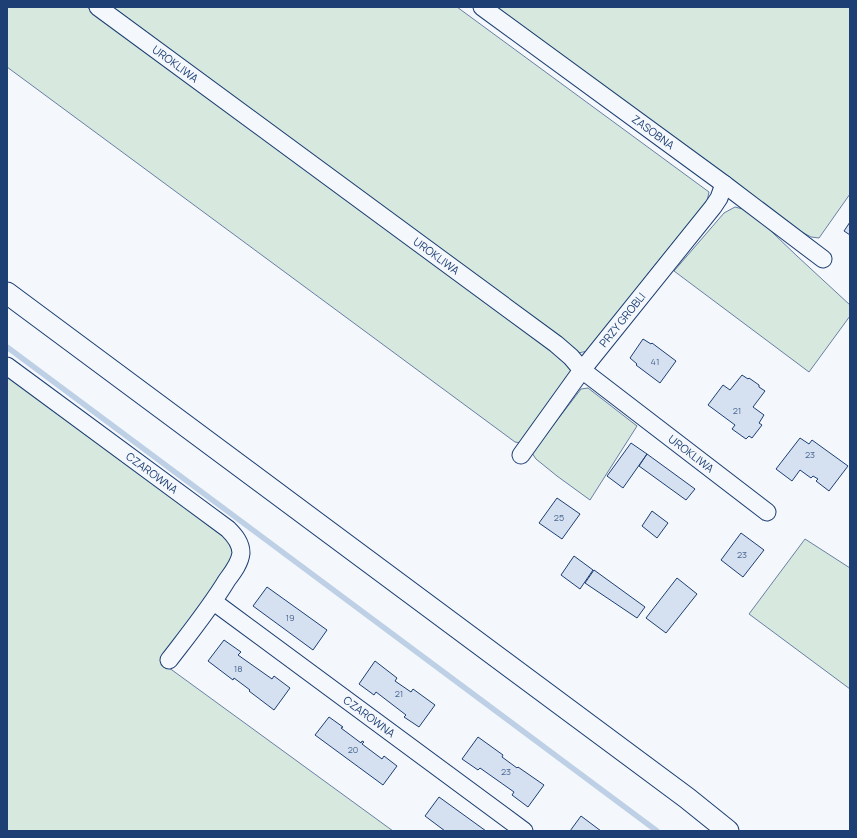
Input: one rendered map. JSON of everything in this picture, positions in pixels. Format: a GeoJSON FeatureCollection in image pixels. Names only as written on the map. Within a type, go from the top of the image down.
{"type":"FeatureCollection","features":[{"type":"Feature","properties":{"kind":"street","name":"UROKLIWA"},"geometry":{"type":"LineString","coordinates":[[98,7],[556,344],[571,357],[582,370],[767,512]]}},
{"type":"Feature","properties":{"kind":"street","name":"ZASOBNA"},"geometry":{"type":"LineString","coordinates":[[482,7],[724,184],[823,259]]}},
{"type":"Feature","properties":{"kind":"street","name":"PRZY GROBLI"},"geometry":{"type":"LineString","coordinates":[[521,456],[582,370],[713,207],[719,198],[724,184]]}},
{"type":"Feature","properties":{"kind":"street"},"geometry":{"type":"LineString","coordinates":[[7,293],[687,798],[728,831]]}},
{"type":"Feature","properties":{"kind":"street","name":"CZAROWNA"},"geometry":{"type":"LineString","coordinates":[[7,366],[222,525],[235,536],[239,542],[241,552],[240,561],[214,602],[169,660]]}},
{"type":"Feature","properties":{"kind":"street","name":"CZAROWNA"},"geometry":{"type":"LineString","coordinates":[[214,602],[524,831]]}},
{"type":"Feature","properties":{"kind":"shaded area"},"geometry":{"type":"Polygon","coordinates":[[[7,7],[87,7],[571,363],[571,371],[521,443],[515,442],[7,67],[7,7]]]}},
{"type":"Feature","properties":{"kind":"shaded area"},"geometry":{"type":"Polygon","coordinates":[[[113,7],[457,7],[709,192],[707,201],[588,351],[578,353],[113,7]]]}},
{"type":"Feature","properties":{"kind":"shaded area"},"geometry":{"type":"Polygon","coordinates":[[[497,7],[850,7],[850,194],[819,238],[811,237],[802,232],[497,7]]]}},
{"type":"Feature","properties":{"kind":"shaded area"},"geometry":{"type":"Polygon","coordinates":[[[735,207],[750,211],[850,305],[850,316],[809,372],[674,271],[724,213],[735,207]]]}},
{"type":"Feature","properties":{"kind":"shaded area"},"geometry":{"type":"Polygon","coordinates":[[[7,376],[231,540],[234,560],[161,662],[393,831],[7,831],[7,376]]]}},
{"type":"Feature","properties":{"kind":"shaded area"},"geometry":{"type":"Polygon","coordinates":[[[588,388],[637,426],[590,500],[536,459],[532,453],[581,389],[588,388]]]}},
{"type":"Feature","properties":{"kind":"shaded area"},"geometry":{"type":"Polygon","coordinates":[[[805,539],[850,568],[850,689],[749,614],[805,539]]]}},
{"type":"Feature","properties":{"kind":"building"},"geometry":{"type":"Polygon","coordinates":[[[850,222],[850,235],[844,231],[850,222]]]}},
{"type":"Feature","properties":{"kind":"building"},"geometry":{"type":"Polygon","coordinates":[[[643,339],[651,344],[652,343],[676,361],[660,383],[636,365],[637,364],[630,358],[643,339]]]}},
{"type":"Feature","properties":{"kind":"building"},"geometry":{"type":"Polygon","coordinates":[[[742,375],[748,379],[749,378],[765,391],[753,407],[764,415],[759,423],[762,425],[752,438],[749,436],[746,439],[732,429],[735,425],[708,405],[723,385],[730,390],[742,375]]]}},
{"type":"Feature","properties":{"kind":"building"},"geometry":{"type":"Polygon","coordinates":[[[800,438],[809,444],[812,440],[848,466],[829,491],[816,481],[818,479],[813,476],[811,478],[800,470],[792,481],[776,469],[800,438]]]}},
{"type":"Feature","properties":{"kind":"building"},"geometry":{"type":"Polygon","coordinates":[[[631,443],[647,454],[623,488],[607,476],[631,443]]]}},
{"type":"Feature","properties":{"kind":"building"},"geometry":{"type":"Polygon","coordinates":[[[647,454],[695,489],[686,500],[639,466],[647,454]]]}},
{"type":"Feature","properties":{"kind":"building"},"geometry":{"type":"Polygon","coordinates":[[[557,498],[580,514],[562,539],[539,523],[557,498]]]}},
{"type":"Feature","properties":{"kind":"building"},"geometry":{"type":"Polygon","coordinates":[[[652,511],[668,523],[657,538],[642,526],[652,511]]]}},
{"type":"Feature","properties":{"kind":"building"},"geometry":{"type":"Polygon","coordinates":[[[741,533],[764,550],[743,577],[721,560],[741,533]]]}},
{"type":"Feature","properties":{"kind":"building"},"geometry":{"type":"Polygon","coordinates":[[[574,556],[593,570],[580,589],[561,575],[574,556]]]}},
{"type":"Feature","properties":{"kind":"building"},"geometry":{"type":"Polygon","coordinates":[[[594,570],[645,607],[637,618],[585,583],[594,570]]]}},
{"type":"Feature","properties":{"kind":"building"},"geometry":{"type":"Polygon","coordinates":[[[677,578],[697,594],[666,633],[646,618],[677,578]]]}},
{"type":"Feature","properties":{"kind":"building"},"geometry":{"type":"Polygon","coordinates":[[[267,587],[327,630],[313,650],[253,606],[267,587]]]}},
{"type":"Feature","properties":{"kind":"building"},"geometry":{"type":"Polygon","coordinates":[[[224,640],[241,652],[238,655],[272,679],[274,676],[290,688],[274,710],[234,678],[233,680],[208,661],[224,640]]]}},
{"type":"Feature","properties":{"kind":"building"},"geometry":{"type":"Polygon","coordinates":[[[375,661],[397,678],[395,681],[411,692],[413,689],[435,705],[419,727],[404,717],[406,715],[376,692],[374,695],[359,684],[375,661]]]}},
{"type":"Feature","properties":{"kind":"building"},"geometry":{"type":"Polygon","coordinates":[[[329,717],[361,743],[362,741],[364,742],[362,744],[382,759],[384,756],[397,766],[383,785],[315,735],[329,717]]]}},
{"type":"Feature","properties":{"kind":"building"},"geometry":{"type":"Polygon","coordinates":[[[478,737],[503,755],[502,757],[517,768],[518,767],[544,785],[528,807],[512,795],[514,792],[480,768],[478,770],[462,759],[478,737]]]}},
{"type":"Feature","properties":{"kind":"building"},"geometry":{"type":"Polygon","coordinates":[[[439,797],[486,831],[445,831],[425,816],[439,797]]]}},
{"type":"Feature","properties":{"kind":"building"},"geometry":{"type":"Polygon","coordinates":[[[581,816],[601,831],[570,831],[581,816]]]}},
{"type":"Feature","properties":{"kind":"waterway"},"geometry":{"type":"LineString","coordinates":[[7,347],[657,831]]}}]}
